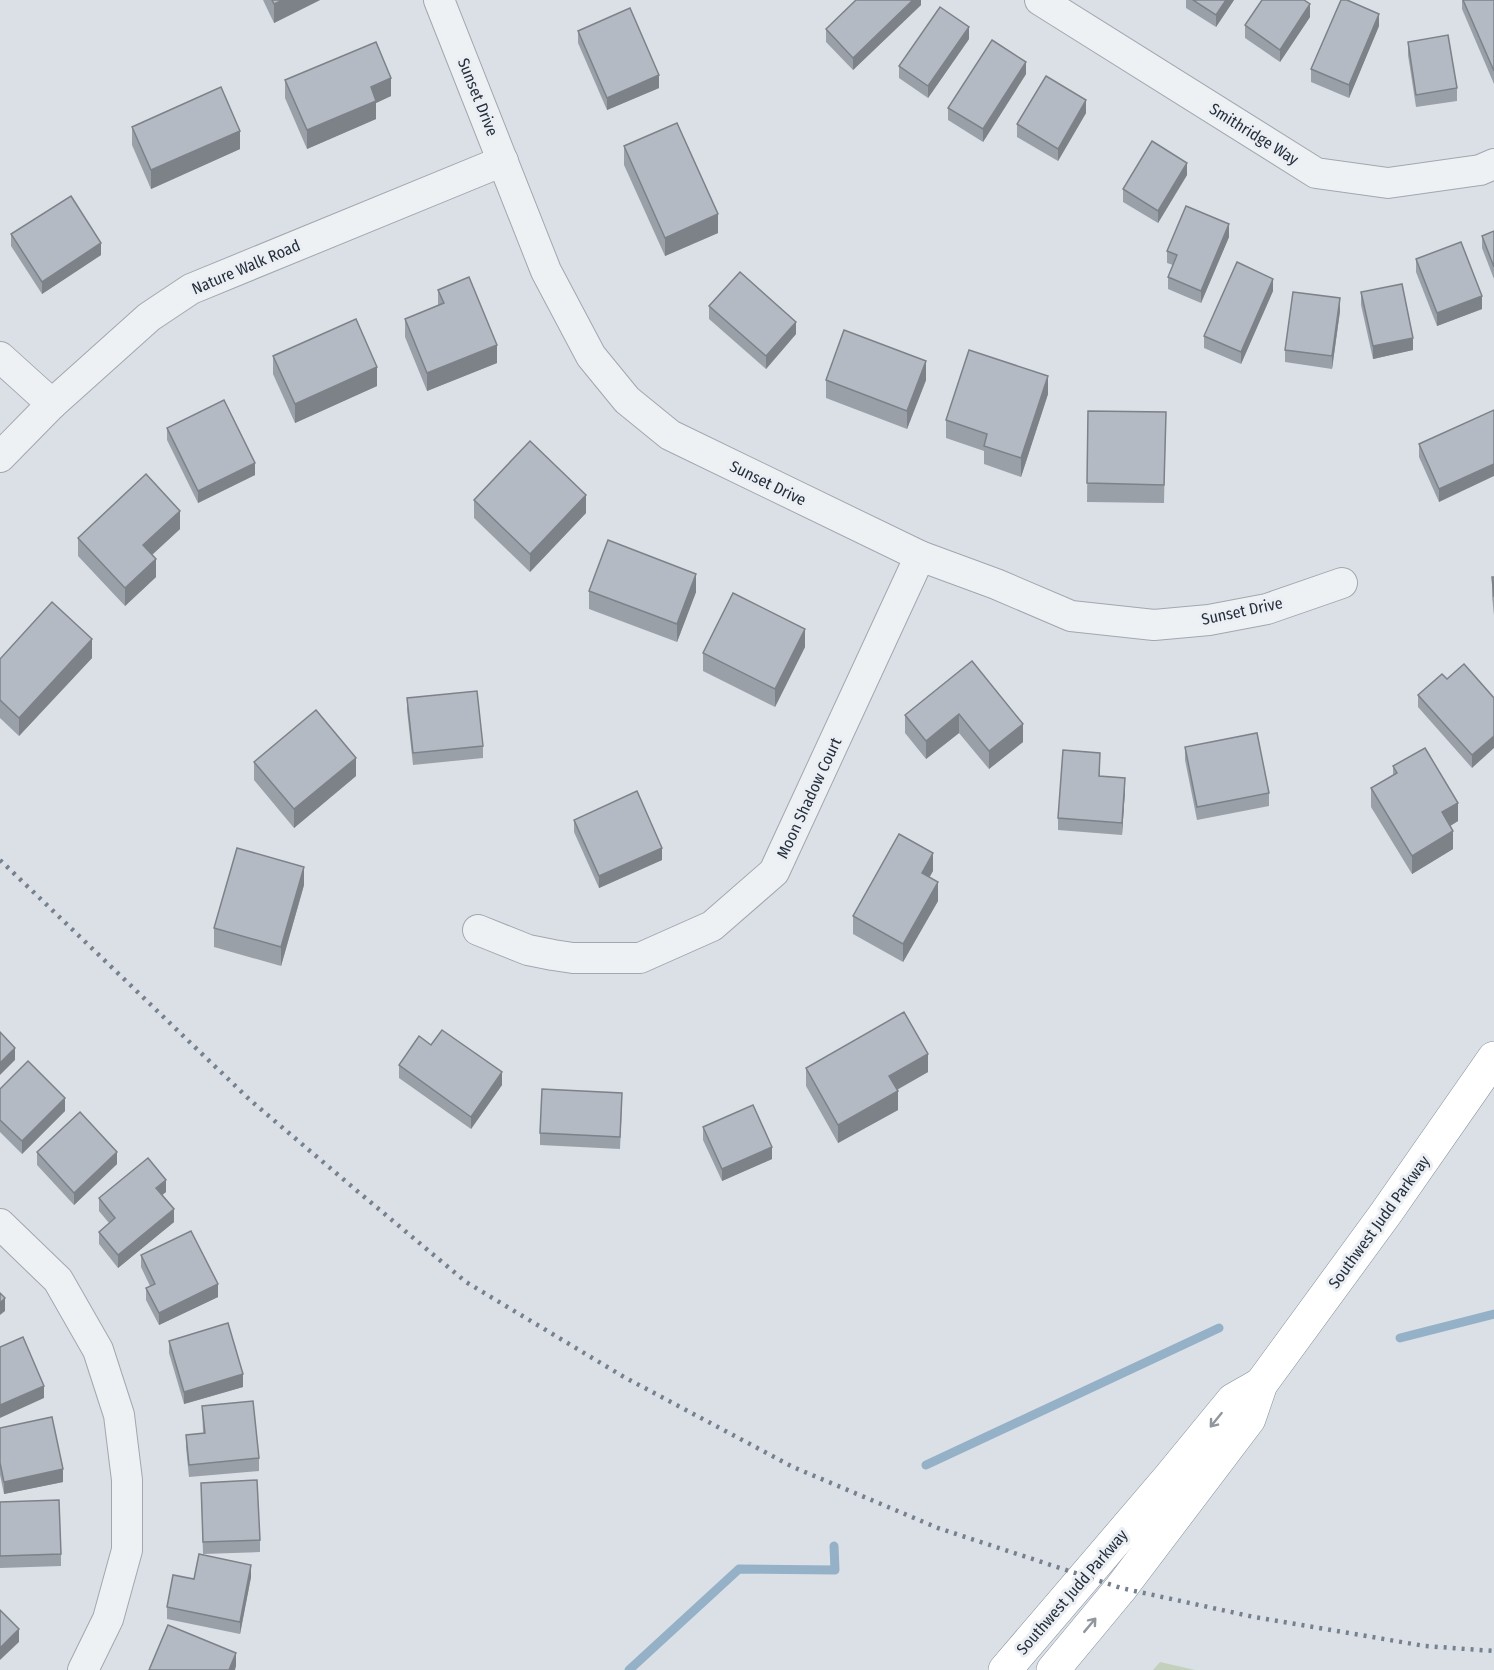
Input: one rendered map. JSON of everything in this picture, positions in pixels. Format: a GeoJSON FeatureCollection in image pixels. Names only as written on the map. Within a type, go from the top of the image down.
{"type":"FeatureCollection","features":[{"type":"Feature","properties":{"kind":"highway","name":"Southwest Judd Parkway"},"geometry":{"type":"LineString","coordinates":[[1053,1670],[1121,1588],[1249,1419],[1261,1384],[1386,1213],[1494,1058]]}},
{"type":"Feature","properties":{"kind":"highway","name":"Southwest Judd Parkway"},"geometry":{"type":"LineString","coordinates":[[1005,1670],[1233,1400],[1261,1384]]}},
{"type":"Feature","properties":{"kind":"street","name":"Sunset Drive"},"geometry":{"type":"LineString","coordinates":[[439,0],[552,282],[591,356],[627,400],[670,435],[920,556],[996,584],[1071,616],[1154,625],[1209,620],[1267,609],[1342,583]]}},
{"type":"Feature","properties":{"kind":"street","name":"Smithridge Way"},"geometry":{"type":"LineString","coordinates":[[1040,0],[1316,173],[1388,183],[1480,170],[1494,164]]}},
{"type":"Feature","properties":{"kind":"street","name":"Nature Walk Road"},"geometry":{"type":"LineString","coordinates":[[0,457],[51,404],[149,317],[191,289],[503,161]]}},
{"type":"Feature","properties":{"kind":"street"},"geometry":{"type":"LineString","coordinates":[[0,357],[51,404]]}},
{"type":"Feature","properties":{"kind":"street","name":"Moon Shadow Court"},"geometry":{"type":"LineString","coordinates":[[478,930],[528,950],[553,955],[573,958],[640,958],[712,926],[774,872],[920,556]]}},
{"type":"Feature","properties":{"kind":"street"},"geometry":{"type":"LineString","coordinates":[[0,1224],[58,1280],[98,1350],[119,1415],[127,1480],[127,1550],[108,1619],[83,1670]]}},
{"type":"Feature","properties":{"kind":"green space"},"geometry":{"type":"Polygon","coordinates":[[[1160,1662],[1195,1670],[1153,1670],[1160,1662]]]}},
{"type":"Feature","properties":{"kind":"building"},"geometry":{"type":"Polygon","coordinates":[[[856,0],[913,0],[853,58],[826,29],[856,0]]]}},
{"type":"Feature","properties":{"kind":"building"},"geometry":{"type":"Polygon","coordinates":[[[1193,0],[1226,0],[1216,15],[1193,0]]]}},
{"type":"Feature","properties":{"kind":"building"},"geometry":{"type":"Polygon","coordinates":[[[1262,0],[1304,0],[1310,4],[1280,50],[1245,25],[1262,0]]]}},
{"type":"Feature","properties":{"kind":"building"},"geometry":{"type":"Polygon","coordinates":[[[1341,0],[1347,0],[1379,14],[1349,85],[1311,69],[1341,0]]]}},
{"type":"Feature","properties":{"kind":"building"},"geometry":{"type":"Polygon","coordinates":[[[1463,0],[1494,0],[1494,71],[1463,0]]]}},
{"type":"Feature","properties":{"kind":"building"},"geometry":{"type":"Polygon","coordinates":[[[940,7],[969,27],[928,86],[899,66],[940,7]]]}},
{"type":"Feature","properties":{"kind":"building"},"geometry":{"type":"Polygon","coordinates":[[[630,8],[659,75],[607,98],[578,31],[630,8]]]}},
{"type":"Feature","properties":{"kind":"building"},"geometry":{"type":"Polygon","coordinates":[[[1448,35],[1457,88],[1416,95],[1408,42],[1448,35]]]}},
{"type":"Feature","properties":{"kind":"building"},"geometry":{"type":"Polygon","coordinates":[[[992,40],[1026,62],[983,129],[948,108],[992,40]]]}},
{"type":"Feature","properties":{"kind":"building"},"geometry":{"type":"Polygon","coordinates":[[[376,42],[391,78],[371,87],[376,101],[307,130],[285,80],[376,42]]]}},
{"type":"Feature","properties":{"kind":"building"},"geometry":{"type":"Polygon","coordinates":[[[1046,76],[1086,100],[1058,149],[1017,124],[1046,76]]]}},
{"type":"Feature","properties":{"kind":"building"},"geometry":{"type":"Polygon","coordinates":[[[221,87],[240,131],[151,170],[132,127],[221,87]]]}},
{"type":"Feature","properties":{"kind":"building"},"geometry":{"type":"Polygon","coordinates":[[[677,123],[718,214],[665,238],[624,146],[677,123]]]}},
{"type":"Feature","properties":{"kind":"building"},"geometry":{"type":"Polygon","coordinates":[[[1152,141],[1187,163],[1158,211],[1123,189],[1152,141]]]}},
{"type":"Feature","properties":{"kind":"building"},"geometry":{"type":"Polygon","coordinates":[[[71,196],[101,243],[42,282],[11,234],[71,196]]]}},
{"type":"Feature","properties":{"kind":"building"},"geometry":{"type":"Polygon","coordinates":[[[1186,206],[1229,224],[1201,291],[1168,277],[1177,255],[1167,251],[1186,206]]]}},
{"type":"Feature","properties":{"kind":"building"},"geometry":{"type":"Polygon","coordinates":[[[1494,231],[1494,267],[1482,236],[1494,231]]]}},
{"type":"Feature","properties":{"kind":"building"},"geometry":{"type":"Polygon","coordinates":[[[1461,242],[1482,296],[1437,313],[1416,259],[1461,242]]]}},
{"type":"Feature","properties":{"kind":"building"},"geometry":{"type":"Polygon","coordinates":[[[1237,262],[1273,279],[1241,352],[1204,336],[1237,262]]]}},
{"type":"Feature","properties":{"kind":"building"},"geometry":{"type":"Polygon","coordinates":[[[740,272],[796,322],[766,356],[709,306],[740,272]]]}},
{"type":"Feature","properties":{"kind":"building"},"geometry":{"type":"Polygon","coordinates":[[[469,277],[497,345],[427,373],[405,319],[444,303],[438,290],[469,277]]]}},
{"type":"Feature","properties":{"kind":"building"},"geometry":{"type":"Polygon","coordinates":[[[1402,284],[1413,338],[1373,346],[1361,292],[1402,284]]]}},
{"type":"Feature","properties":{"kind":"building"},"geometry":{"type":"Polygon","coordinates":[[[1293,292],[1340,298],[1332,356],[1285,350],[1293,292]]]}},
{"type":"Feature","properties":{"kind":"building"},"geometry":{"type":"Polygon","coordinates":[[[356,319],[377,367],[295,404],[273,356],[356,319]]]}},
{"type":"Feature","properties":{"kind":"building"},"geometry":{"type":"Polygon","coordinates":[[[844,330],[926,361],[907,411],[826,380],[844,330]]]}},
{"type":"Feature","properties":{"kind":"building"},"geometry":{"type":"Polygon","coordinates":[[[969,350],[1048,376],[1021,458],[984,446],[987,434],[946,420],[969,350]]]}},
{"type":"Feature","properties":{"kind":"building"},"geometry":{"type":"Polygon","coordinates":[[[224,400],[255,463],[198,491],[167,428],[224,400]]]}},
{"type":"Feature","properties":{"kind":"building"},"geometry":{"type":"Polygon","coordinates":[[[1494,410],[1494,464],[1439,489],[1419,444],[1494,410]]]}},
{"type":"Feature","properties":{"kind":"building"},"geometry":{"type":"Polygon","coordinates":[[[1088,411],[1166,412],[1164,485],[1087,483],[1088,411]]]}},
{"type":"Feature","properties":{"kind":"building"},"geometry":{"type":"Polygon","coordinates":[[[530,441],[586,495],[530,554],[474,500],[530,441]]]}},
{"type":"Feature","properties":{"kind":"building"},"geometry":{"type":"Polygon","coordinates":[[[146,474],[180,511],[143,545],[156,559],[125,588],[78,538],[146,474]]]}},
{"type":"Feature","properties":{"kind":"building"},"geometry":{"type":"Polygon","coordinates":[[[608,540],[696,574],[677,624],[589,591],[608,540]]]}},
{"type":"Feature","properties":{"kind":"building"},"geometry":{"type":"Polygon","coordinates":[[[733,593],[805,629],[775,689],[703,653],[733,593]]]}},
{"type":"Feature","properties":{"kind":"building"},"geometry":{"type":"Polygon","coordinates":[[[52,602],[92,639],[19,718],[0,700],[0,659],[52,602]]]}},
{"type":"Feature","properties":{"kind":"building"},"geometry":{"type":"Polygon","coordinates":[[[972,661],[1023,724],[989,751],[959,714],[926,741],[905,715],[972,661]]]}},
{"type":"Feature","properties":{"kind":"building"},"geometry":{"type":"Polygon","coordinates":[[[1464,664],[1494,698],[1494,736],[1472,755],[1418,695],[1442,674],[1447,679],[1464,664]]]}},
{"type":"Feature","properties":{"kind":"building"},"geometry":{"type":"Polygon","coordinates":[[[477,691],[483,746],[413,753],[407,698],[477,691]]]}},
{"type":"Feature","properties":{"kind":"building"},"geometry":{"type":"Polygon","coordinates":[[[316,710],[356,758],[294,809],[254,762],[316,710]]]}},
{"type":"Feature","properties":{"kind":"building"},"geometry":{"type":"Polygon","coordinates":[[[1257,733],[1269,793],[1197,807],[1185,747],[1257,733]]]}},
{"type":"Feature","properties":{"kind":"building"},"geometry":{"type":"Polygon","coordinates":[[[1425,748],[1458,803],[1442,812],[1453,831],[1412,856],[1371,788],[1397,773],[1393,766],[1425,748]]]}},
{"type":"Feature","properties":{"kind":"building"},"geometry":{"type":"Polygon","coordinates":[[[1063,750],[1100,753],[1099,776],[1125,778],[1122,823],[1058,818],[1063,750]]]}},
{"type":"Feature","properties":{"kind":"building"},"geometry":{"type":"Polygon","coordinates":[[[637,791],[662,848],[599,876],[574,820],[637,791]]]}},
{"type":"Feature","properties":{"kind":"building"},"geometry":{"type":"Polygon","coordinates":[[[899,834],[933,853],[922,873],[938,882],[903,944],[853,916],[899,834]]]}},
{"type":"Feature","properties":{"kind":"building"},"geometry":{"type":"Polygon","coordinates":[[[237,848],[304,867],[281,947],[214,928],[237,848]]]}},
{"type":"Feature","properties":{"kind":"building"},"geometry":{"type":"Polygon","coordinates":[[[904,1012],[928,1054],[889,1076],[898,1091],[838,1125],[806,1068],[904,1012]]]}},
{"type":"Feature","properties":{"kind":"building"},"geometry":{"type":"Polygon","coordinates":[[[442,1030],[502,1072],[471,1117],[399,1065],[419,1036],[431,1045],[442,1030]]]}},
{"type":"Feature","properties":{"kind":"building"},"geometry":{"type":"Polygon","coordinates":[[[0,1032],[15,1048],[0,1063],[0,1032]]]}},
{"type":"Feature","properties":{"kind":"building"},"geometry":{"type":"Polygon","coordinates":[[[28,1061],[65,1098],[22,1141],[0,1120],[0,1089],[28,1061]]]}},
{"type":"Feature","properties":{"kind":"building"},"geometry":{"type":"Polygon","coordinates":[[[542,1089],[622,1093],[620,1137],[540,1133],[542,1089]]]}},
{"type":"Feature","properties":{"kind":"building"},"geometry":{"type":"Polygon","coordinates":[[[753,1105],[772,1147],[722,1169],[703,1127],[753,1105]]]}},
{"type":"Feature","properties":{"kind":"building"},"geometry":{"type":"Polygon","coordinates":[[[80,1112],[117,1152],[74,1193],[37,1152],[80,1112]]]}},
{"type":"Feature","properties":{"kind":"building"},"geometry":{"type":"Polygon","coordinates":[[[148,1158],[166,1180],[156,1188],[174,1209],[118,1255],[99,1232],[115,1218],[99,1198],[148,1158]]]}},
{"type":"Feature","properties":{"kind":"building"},"geometry":{"type":"Polygon","coordinates":[[[191,1231],[218,1284],[159,1313],[146,1288],[155,1284],[141,1255],[191,1231]]]}},
{"type":"Feature","properties":{"kind":"building"},"geometry":{"type":"Polygon","coordinates":[[[0,1293],[5,1298],[0,1303],[0,1293]]]}},
{"type":"Feature","properties":{"kind":"building"},"geometry":{"type":"Polygon","coordinates":[[[228,1323],[243,1374],[184,1392],[169,1341],[228,1323]]]}},
{"type":"Feature","properties":{"kind":"building"},"geometry":{"type":"Polygon","coordinates":[[[23,1337],[44,1386],[0,1405],[0,1347],[23,1337]]]}},
{"type":"Feature","properties":{"kind":"building"},"geometry":{"type":"Polygon","coordinates":[[[253,1401],[259,1458],[189,1465],[186,1435],[205,1433],[202,1406],[253,1401]]]}},
{"type":"Feature","properties":{"kind":"building"},"geometry":{"type":"Polygon","coordinates":[[[52,1417],[63,1469],[4,1482],[0,1463],[0,1428],[52,1417]]]}},
{"type":"Feature","properties":{"kind":"building"},"geometry":{"type":"Polygon","coordinates":[[[257,1480],[260,1540],[203,1542],[201,1483],[257,1480]]]}},
{"type":"Feature","properties":{"kind":"building"},"geometry":{"type":"Polygon","coordinates":[[[59,1500],[61,1554],[0,1556],[0,1502],[59,1500]]]}},
{"type":"Feature","properties":{"kind":"building"},"geometry":{"type":"Polygon","coordinates":[[[199,1554],[251,1565],[240,1622],[167,1607],[173,1575],[194,1579],[199,1554]]]}},
{"type":"Feature","properties":{"kind":"building"},"geometry":{"type":"Polygon","coordinates":[[[0,1610],[19,1629],[0,1648],[0,1610]]]}},
{"type":"Feature","properties":{"kind":"building"},"geometry":{"type":"Polygon","coordinates":[[[168,1625],[236,1653],[229,1670],[149,1670],[168,1625]]]}},
{"type":"Feature","properties":{"kind":"waterway"},"geometry":{"type":"LineString","coordinates":[[1400,1338],[1494,1314]]}},
{"type":"Feature","properties":{"kind":"waterway"},"geometry":{"type":"LineString","coordinates":[[926,1465],[1219,1328]]}},
{"type":"Feature","properties":{"kind":"waterway"},"geometry":{"type":"LineString","coordinates":[[629,1670],[739,1569],[835,1570],[834,1546]]}},
{"type":"Feature","properties":{"kind":"railway"},"geometry":{"type":"LineString","coordinates":[[0,860],[250,1100],[466,1282],[624,1377],[793,1467],[938,1528],[1121,1588],[1254,1617],[1425,1646],[1494,1651]]}}]}
